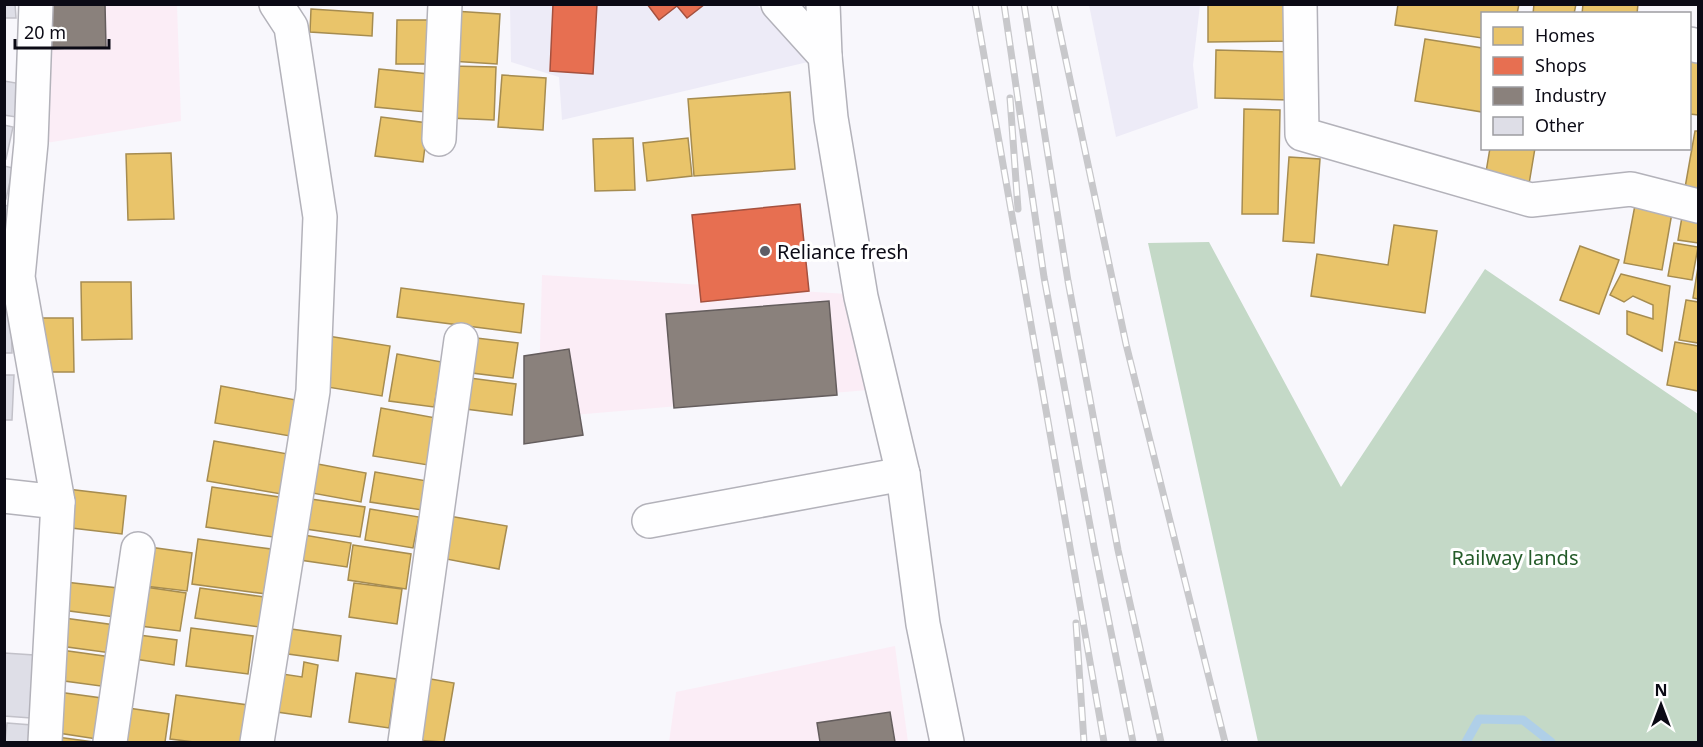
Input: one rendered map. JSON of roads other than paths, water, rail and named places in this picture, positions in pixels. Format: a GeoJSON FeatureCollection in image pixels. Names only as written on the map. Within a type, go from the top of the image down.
{"type":"FeatureCollection","features":[{"type":"Feature","properties":{"kind":"street"},"geometry":{"type":"LineString","coordinates":[[36,4],[30,143],[18,277],[58,502],[45,742]]}},
{"type":"Feature","properties":{"kind":"street"},"geometry":{"type":"LineString","coordinates":[[257,742],[313,391],[320,217],[291,27],[276,4]]}},
{"type":"Feature","properties":{"kind":"street"},"geometry":{"type":"LineString","coordinates":[[439,139],[446,4]]}},
{"type":"Feature","properties":{"kind":"street"},"geometry":{"type":"LineString","coordinates":[[778,4],[825,56]]}},
{"type":"Feature","properties":{"kind":"street"},"geometry":{"type":"LineString","coordinates":[[823,4],[831,118],[861,297],[903,474],[923,624],[947,742]]}},
{"type":"Feature","properties":{"kind":"street"},"geometry":{"type":"LineString","coordinates":[[1300,4],[1302,134],[1531,200],[1631,189],[1698,206]]}},
{"type":"Feature","properties":{"kind":"street"},"geometry":{"type":"LineString","coordinates":[[405,742],[461,340]]}},
{"type":"Feature","properties":{"kind":"street"},"geometry":{"type":"LineString","coordinates":[[649,521],[903,474]]}},
{"type":"Feature","properties":{"kind":"street"},"geometry":{"type":"LineString","coordinates":[[4,496],[58,502]]}},
{"type":"Feature","properties":{"kind":"street"},"geometry":{"type":"LineString","coordinates":[[110,742],[138,549]]}},
{"type":"Feature","properties":{"kind":"waterway"},"geometry":{"type":"LineString","coordinates":[[1466,742],[1479,719],[1523,720],[1551,742]]}},
{"type":"Feature","properties":{"kind":"railway"},"geometry":{"type":"LineString","coordinates":[[975,4],[1104,742]]}},
{"type":"Feature","properties":{"kind":"railway"},"geometry":{"type":"LineString","coordinates":[[1004,4],[1044,277],[1133,742]]}},
{"type":"Feature","properties":{"kind":"railway"},"geometry":{"type":"LineString","coordinates":[[1024,4],[1068,281],[1118,550],[1161,742]]}},
{"type":"Feature","properties":{"kind":"railway"},"geometry":{"type":"LineString","coordinates":[[1054,4],[1126,344],[1225,742]]}},
{"type":"Feature","properties":{"kind":"railway"},"geometry":{"type":"LineString","coordinates":[[1010,98],[1018,209]]}},
{"type":"Feature","properties":{"kind":"railway"},"geometry":{"type":"LineString","coordinates":[[1076,623],[1084,742]]}},
{"type":"Feature","properties":{"kind":"place","name":"Reliance fresh"},"geometry":{"type":"Point","coordinates":[765,251]}},
{"type":"Feature","properties":{"kind":"park label","name":"Railway lands"},"geometry":{"type":"Point","coordinates":[1515,557]}}]}
